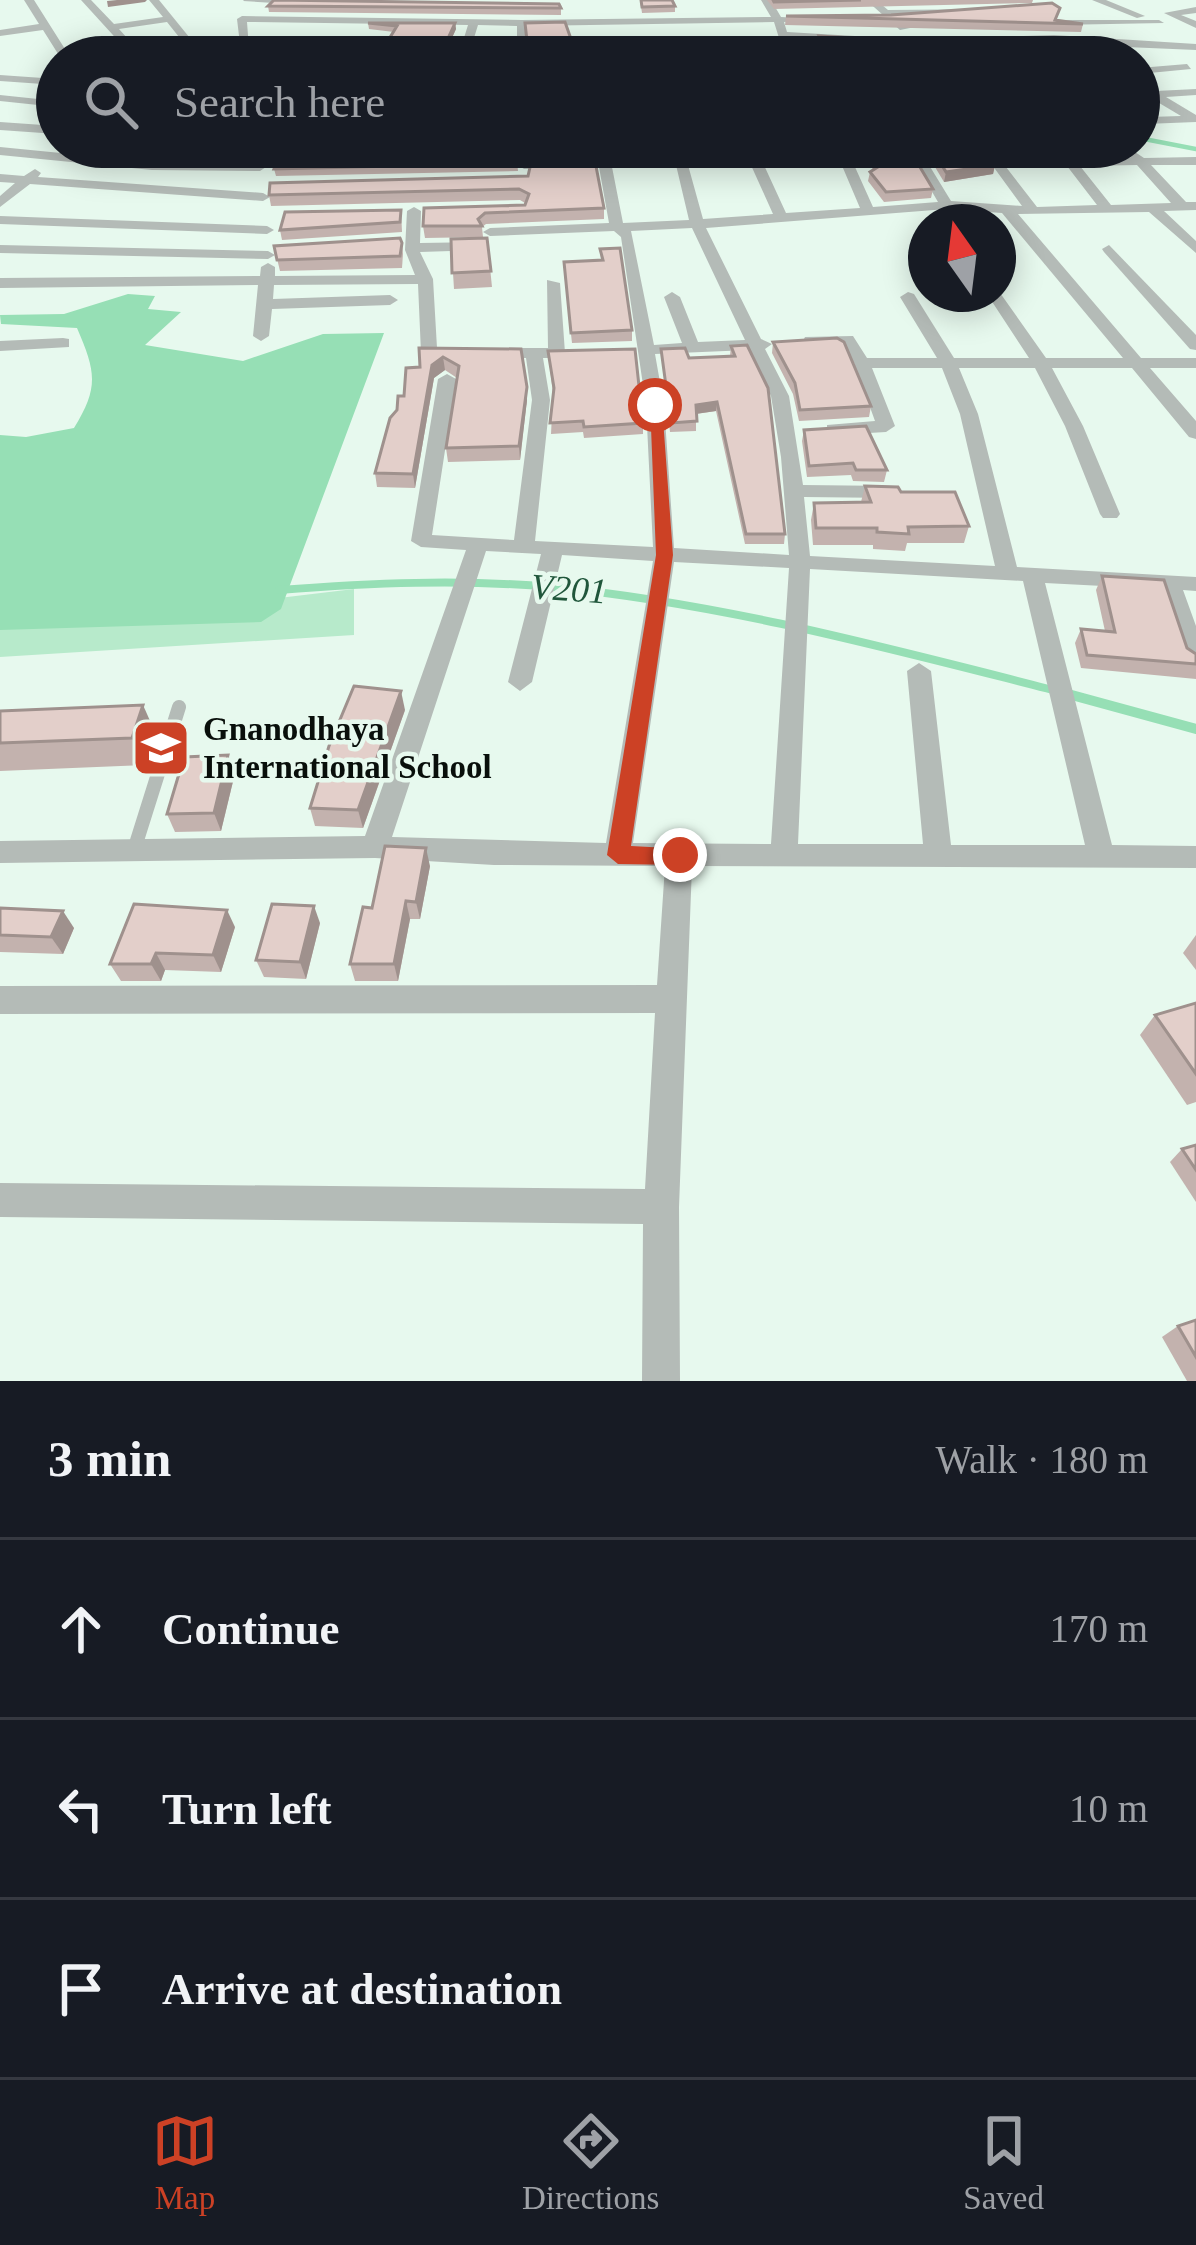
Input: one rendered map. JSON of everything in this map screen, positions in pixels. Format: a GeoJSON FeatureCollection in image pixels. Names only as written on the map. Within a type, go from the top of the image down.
{"type":"FeatureCollection","features":[{"type":"Feature","properties":{"kind":"street"},"geometry":{"type":"LineString","coordinates":[[29,0],[53,36]]}},
{"type":"Feature","properties":{"kind":"street"},"geometry":{"type":"LineString","coordinates":[[86,0],[122,36]]}},
{"type":"Feature","properties":{"kind":"street"},"geometry":{"type":"LineString","coordinates":[[154,0],[183,36]]}},
{"type":"Feature","properties":{"kind":"street"},"geometry":{"type":"LineString","coordinates":[[1097,0],[1159,23],[1196,47]]}},
{"type":"Feature","properties":{"kind":"street"},"geometry":{"type":"LineString","coordinates":[[248,2],[314,2]]}},
{"type":"Feature","properties":{"kind":"street"},"geometry":{"type":"LineString","coordinates":[[853,4],[872,2],[900,27],[922,27]]}},
{"type":"Feature","properties":{"kind":"street"},"geometry":{"type":"LineString","coordinates":[[346,20],[358,3]]}},
{"type":"Feature","properties":{"kind":"street"},"geometry":{"type":"LineString","coordinates":[[768,3],[782,36]]}},
{"type":"Feature","properties":{"kind":"street"},"geometry":{"type":"LineString","coordinates":[[683,7],[812,5]]}},
{"type":"Feature","properties":{"kind":"street"},"geometry":{"type":"LineString","coordinates":[[539,22],[544,6]]}},
{"type":"Feature","properties":{"kind":"street"},"geometry":{"type":"LineString","coordinates":[[1156,6],[1196,25]]}},
{"type":"Feature","properties":{"kind":"street"},"geometry":{"type":"LineString","coordinates":[[1045,7],[1075,22]]}},
{"type":"Feature","properties":{"kind":"street"},"geometry":{"type":"LineString","coordinates":[[866,17],[999,8]]}},
{"type":"Feature","properties":{"kind":"street"},"geometry":{"type":"LineString","coordinates":[[1169,13],[1196,10]]}},
{"type":"Feature","properties":{"kind":"street"},"geometry":{"type":"LineString","coordinates":[[244,36],[242,20],[522,23],[822,18]]}},
{"type":"Feature","properties":{"kind":"street"},"geometry":{"type":"LineString","coordinates":[[114,27],[170,19]]}},
{"type":"Feature","properties":{"kind":"street"},"geometry":{"type":"LineString","coordinates":[[304,34],[311,20]]}},
{"type":"Feature","properties":{"kind":"street"},"geometry":{"type":"LineString","coordinates":[[359,36],[367,21]]}},
{"type":"Feature","properties":{"kind":"street"},"geometry":{"type":"LineString","coordinates":[[416,36],[422,22]]}},
{"type":"Feature","properties":{"kind":"street"},"geometry":{"type":"LineString","coordinates":[[470,36],[474,22]]}},
{"type":"Feature","properties":{"kind":"street"},"geometry":{"type":"LineString","coordinates":[[522,23],[522,36]]}},
{"type":"Feature","properties":{"kind":"street"},"geometry":{"type":"LineString","coordinates":[[1053,23],[1159,23]]}},
{"type":"Feature","properties":{"kind":"street"},"geometry":{"type":"LineString","coordinates":[[944,26],[1031,24]]}},
{"type":"Feature","properties":{"kind":"street"},"geometry":{"type":"LineString","coordinates":[[0,33],[47,26]]}},
{"type":"Feature","properties":{"kind":"street"},"geometry":{"type":"LineString","coordinates":[[1160,45],[1196,47]]}},
{"type":"Feature","properties":{"kind":"street"},"geometry":{"type":"LineString","coordinates":[[1160,50],[1196,47]]}},
{"type":"Feature","properties":{"kind":"street"},"geometry":{"type":"LineString","coordinates":[[1160,69],[1187,67]]}},
{"type":"Feature","properties":{"kind":"street"},"geometry":{"type":"LineString","coordinates":[[0,78],[36,81]]}},
{"type":"Feature","properties":{"kind":"street"},"geometry":{"type":"LineString","coordinates":[[1160,95],[1196,92]]}},
{"type":"Feature","properties":{"kind":"street"},"geometry":{"type":"LineString","coordinates":[[0,98],[36,102]]}},
{"type":"Feature","properties":{"kind":"street"},"geometry":{"type":"LineString","coordinates":[[1160,103],[1195,119]]}},
{"type":"Feature","properties":{"kind":"street"},"geometry":{"type":"LineString","coordinates":[[1160,121],[1195,119]]}},
{"type":"Feature","properties":{"kind":"street"},"geometry":{"type":"LineString","coordinates":[[0,126],[36,129]]}},
{"type":"Feature","properties":{"kind":"street"},"geometry":{"type":"LineString","coordinates":[[0,151],[36,152]]}},
{"type":"Feature","properties":{"kind":"street"},"geometry":{"type":"LineString","coordinates":[[1160,161],[1196,161]]}},
{"type":"Feature","properties":{"kind":"street"},"geometry":{"type":"LineString","coordinates":[[0,203],[41,168]]}},
{"type":"Feature","properties":{"kind":"street"},"geometry":{"type":"LineString","coordinates":[[261,168],[269,283],[261,336]]}},
{"type":"Feature","properties":{"kind":"street"},"geometry":{"type":"LineString","coordinates":[[606,168],[617,227],[628,235],[648,349],[664,555],[618,855]]}},
{"type":"Feature","properties":{"kind":"street"},"geometry":{"type":"LineString","coordinates":[[683,168],[697,224],[780,396],[787,432],[800,559],[784,852]]}},
{"type":"Feature","properties":{"kind":"street"},"geometry":{"type":"LineString","coordinates":[[759,168],[781,217]]}},
{"type":"Feature","properties":{"kind":"street"},"geometry":{"type":"LineString","coordinates":[[850,168],[869,213]]}},
{"type":"Feature","properties":{"kind":"street"},"geometry":{"type":"LineString","coordinates":[[925,168],[946,204]]}},
{"type":"Feature","properties":{"kind":"street"},"geometry":{"type":"LineString","coordinates":[[1001,168],[1033,211]]}},
{"type":"Feature","properties":{"kind":"street"},"geometry":{"type":"LineString","coordinates":[[1076,168],[1108,208]]}},
{"type":"Feature","properties":{"kind":"street"},"geometry":{"type":"LineString","coordinates":[[1148,168],[1189,206]]}},
{"type":"Feature","properties":{"kind":"street"},"geometry":{"type":"LineString","coordinates":[[0,178],[262,191],[284,184]]}},
{"type":"Feature","properties":{"kind":"street"},"geometry":{"type":"LineString","coordinates":[[1016,211],[1189,206]]}},
{"type":"Feature","properties":{"kind":"street"},"geometry":{"type":"LineString","coordinates":[[1152,207],[1196,249]]}},
{"type":"Feature","properties":{"kind":"street"},"geometry":{"type":"LineString","coordinates":[[517,231],[520,208]]}},
{"type":"Feature","properties":{"kind":"street"},"geometry":{"type":"LineString","coordinates":[[490,232],[908,209]]}},
{"type":"Feature","properties":{"kind":"street"},"geometry":{"type":"LineString","coordinates":[[1089,209],[1196,345]]}},
{"type":"Feature","properties":{"kind":"street"},"geometry":{"type":"LineString","coordinates":[[414,211],[412,244],[424,279],[429,353],[580,352]]}},
{"type":"Feature","properties":{"kind":"street"},"geometry":{"type":"LineString","coordinates":[[393,212],[435,211]]}},
{"type":"Feature","properties":{"kind":"street"},"geometry":{"type":"LineString","coordinates":[[0,220],[266,223],[286,215]]}},
{"type":"Feature","properties":{"kind":"street"},"geometry":{"type":"LineString","coordinates":[[1016,220],[1196,433]]}},
{"type":"Feature","properties":{"kind":"street"},"geometry":{"type":"LineString","coordinates":[[392,241],[505,245]]}},
{"type":"Feature","properties":{"kind":"street"},"geometry":{"type":"LineString","coordinates":[[0,249],[268,252],[288,248]]}},
{"type":"Feature","properties":{"kind":"street"},"geometry":{"type":"LineString","coordinates":[[0,283],[424,279]]}},
{"type":"Feature","properties":{"kind":"street"},"geometry":{"type":"LineString","coordinates":[[551,283],[557,353]]}},
{"type":"Feature","properties":{"kind":"street"},"geometry":{"type":"LineString","coordinates":[[673,297],[692,348]]}},
{"type":"Feature","properties":{"kind":"street"},"geometry":{"type":"LineString","coordinates":[[266,304],[390,300]]}},
{"type":"Feature","properties":{"kind":"street"},"geometry":{"type":"LineString","coordinates":[[917,312],[948,362],[969,414],[1008,574]]}},
{"type":"Feature","properties":{"kind":"street"},"geometry":{"type":"LineString","coordinates":[[1007,312],[1043,362],[1076,423],[1110,514]]}},
{"type":"Feature","properties":{"kind":"street"},"geometry":{"type":"LineString","coordinates":[[787,432],[886,426],[862,363],[847,339],[801,342]]}},
{"type":"Feature","properties":{"kind":"street"},"geometry":{"type":"LineString","coordinates":[[0,346],[64,344]]}},
{"type":"Feature","properties":{"kind":"street"},"geometry":{"type":"LineString","coordinates":[[626,350],[778,344]]}},
{"type":"Feature","properties":{"kind":"street"},"geometry":{"type":"LineString","coordinates":[[524,547],[541,400],[533,353]]}},
{"type":"Feature","properties":{"kind":"street"},"geometry":{"type":"LineString","coordinates":[[862,363],[1196,363]]}},
{"type":"Feature","properties":{"kind":"street"},"geometry":{"type":"LineString","coordinates":[[447,380],[421,541],[1196,584]]}},
{"type":"Feature","properties":{"kind":"street"},"geometry":{"type":"LineString","coordinates":[[793,491],[909,493]]}},
{"type":"Feature","properties":{"kind":"street"},"geometry":{"type":"LineString","coordinates":[[375,847],[478,545]]}},
{"type":"Feature","properties":{"kind":"street"},"geometry":{"type":"LineString","coordinates":[[520,682],[553,549]]}},
{"type":"Feature","properties":{"kind":"street"},"geometry":{"type":"LineString","coordinates":[[1034,576],[1101,856]]}},
{"type":"Feature","properties":{"kind":"street"},"geometry":{"type":"LineString","coordinates":[[1170,583],[1196,660]]}},
{"type":"Feature","properties":{"kind":"street"},"geometry":{"type":"LineString","coordinates":[[920,671],[938,854]]}},
{"type":"Feature","properties":{"kind":"street"},"geometry":{"type":"LineString","coordinates":[[0,852],[375,847],[618,855],[1196,857]]}},
{"type":"Feature","properties":{"kind":"street"},"geometry":{"type":"LineString","coordinates":[[661,1381],[662,1207],[680,855]]}},
{"type":"Feature","properties":{"kind":"street"},"geometry":{"type":"LineString","coordinates":[[0,1000],[674,999]]}},
{"type":"Feature","properties":{"kind":"street"},"geometry":{"type":"LineString","coordinates":[[0,1200],[662,1207]]}},
{"type":"Feature","properties":{"kind":"lane"},"geometry":{"type":"LineString","coordinates":[[134,851],[179,707]]}},
{"type":"Feature","properties":{"kind":"shaded area"},"geometry":{"type":"Polygon","coordinates":[[[128,294],[155,296],[148,309],[181,312],[145,345],[243,361],[323,334],[384,333],[281,609],[261,622],[0,630],[0,435],[26,437],[74,428],[88,401],[92,379],[77,328],[1,324],[0,315],[64,314],[128,294]]]}},
{"type":"Feature","properties":{"kind":"shaded area"},"geometry":{"type":"Polygon","coordinates":[[[354,589],[354,635],[0,657],[0,619],[102,619],[354,589]]]}},
{"type":"Feature","properties":{"kind":"building"},"geometry":{"type":"Polygon","coordinates":[[[274,0],[559,4],[561,8],[268,6],[274,0]]]}},
{"type":"Feature","properties":{"kind":"building"},"geometry":{"type":"Polygon","coordinates":[[[641,0],[672,0],[675,6],[642,7],[641,0]]]}},
{"type":"Feature","properties":{"kind":"building"},"geometry":{"type":"Polygon","coordinates":[[[1052,3],[1060,8],[1055,20],[1083,24],[786,16],[891,15],[1052,3]]]}},
{"type":"Feature","properties":{"kind":"building"},"geometry":{"type":"Polygon","coordinates":[[[565,22],[570,36],[526,36],[525,23],[565,22]]]}},
{"type":"Feature","properties":{"kind":"building"},"geometry":{"type":"Polygon","coordinates":[[[368,23],[455,23],[449,36],[391,36],[397,26],[368,23]]]}},
{"type":"Feature","properties":{"kind":"building"},"geometry":{"type":"Polygon","coordinates":[[[530,168],[596,168],[604,208],[485,213],[478,219],[482,226],[423,226],[424,208],[525,205],[529,194],[519,189],[269,195],[270,183],[528,176],[530,168]]]}},
{"type":"Feature","properties":{"kind":"building"},"geometry":{"type":"Polygon","coordinates":[[[920,168],[933,189],[886,192],[870,172],[920,168]]]}},
{"type":"Feature","properties":{"kind":"building"},"geometry":{"type":"Polygon","coordinates":[[[401,210],[400,222],[280,230],[285,212],[401,210]]]}},
{"type":"Feature","properties":{"kind":"building"},"geometry":{"type":"Polygon","coordinates":[[[400,238],[400,256],[277,260],[274,246],[400,238]]]}},
{"type":"Feature","properties":{"kind":"building"},"geometry":{"type":"Polygon","coordinates":[[[487,238],[491,271],[452,273],[451,239],[487,238]]]}},
{"type":"Feature","properties":{"kind":"building"},"geometry":{"type":"Polygon","coordinates":[[[620,248],[632,330],[571,333],[564,262],[603,260],[600,249],[620,248]]]}},
{"type":"Feature","properties":{"kind":"building"},"geometry":{"type":"Polygon","coordinates":[[[837,338],[844,342],[871,406],[800,410],[795,383],[773,342],[837,338]]]}},
{"type":"Feature","properties":{"kind":"building"},"geometry":{"type":"Polygon","coordinates":[[[747,345],[768,388],[785,534],[746,534],[717,402],[696,405],[697,421],[671,423],[661,349],[685,348],[689,358],[735,356],[731,346],[747,345]]]}},
{"type":"Feature","properties":{"kind":"building"},"geometry":{"type":"Polygon","coordinates":[[[419,348],[521,349],[527,387],[519,446],[446,448],[459,366],[443,357],[432,365],[413,474],[375,473],[398,396],[404,396],[406,368],[420,367],[419,348]]]}},
{"type":"Feature","properties":{"kind":"building"},"geometry":{"type":"Polygon","coordinates":[[[635,349],[643,423],[584,427],[583,421],[550,423],[554,388],[548,351],[635,349]]]}},
{"type":"Feature","properties":{"kind":"building"},"geometry":{"type":"Polygon","coordinates":[[[866,426],[887,470],[856,470],[853,463],[809,466],[804,430],[866,426]]]}},
{"type":"Feature","properties":{"kind":"building"},"geometry":{"type":"Polygon","coordinates":[[[865,486],[955,492],[969,526],[908,527],[909,534],[877,532],[877,528],[816,528],[814,503],[871,502],[865,486]]]}},
{"type":"Feature","properties":{"kind":"building"},"geometry":{"type":"Polygon","coordinates":[[[1102,576],[1164,580],[1196,664],[1087,655],[1081,629],[1115,632],[1102,576]]]}},
{"type":"Feature","properties":{"kind":"building"},"geometry":{"type":"Polygon","coordinates":[[[354,686],[401,691],[358,810],[310,808],[329,746],[354,686]]]}},
{"type":"Feature","properties":{"kind":"building"},"geometry":{"type":"Polygon","coordinates":[[[143,705],[132,738],[0,743],[0,711],[143,705]]]}},
{"type":"Feature","properties":{"kind":"building"},"geometry":{"type":"Polygon","coordinates":[[[228,755],[214,813],[167,814],[184,757],[228,755]]]}},
{"type":"Feature","properties":{"kind":"building"},"geometry":{"type":"Polygon","coordinates":[[[385,846],[426,848],[416,902],[406,901],[394,964],[350,964],[363,907],[372,908],[385,846]]]}},
{"type":"Feature","properties":{"kind":"building"},"geometry":{"type":"Polygon","coordinates":[[[134,904],[227,910],[213,955],[156,953],[151,964],[110,964],[134,904]]]}},
{"type":"Feature","properties":{"kind":"building"},"geometry":{"type":"Polygon","coordinates":[[[272,904],[314,906],[300,962],[256,960],[272,904]]]}},
{"type":"Feature","properties":{"kind":"building"},"geometry":{"type":"Polygon","coordinates":[[[0,908],[63,911],[51,937],[0,935],[0,908]]]}},
{"type":"Feature","properties":{"kind":"building"},"geometry":{"type":"Polygon","coordinates":[[[1196,1003],[1196,1074],[1155,1015],[1196,1003]]]}},
{"type":"Feature","properties":{"kind":"building"},"geometry":{"type":"Polygon","coordinates":[[[1196,1145],[1196,1170],[1182,1149],[1196,1145]]]}},
{"type":"Feature","properties":{"kind":"building"},"geometry":{"type":"Polygon","coordinates":[[[1196,1320],[1196,1357],[1178,1326],[1196,1320]]]}},
{"type":"Feature","properties":{"kind":"waterway"},"geometry":{"type":"LineString","coordinates":[[1160,142],[1196,149]]}},
{"type":"Feature","properties":{"kind":"waterway","name":"V201"},"geometry":{"type":"LineString","coordinates":[[279,590],[450,583],[618,595],[813,631],[1059,691]]}},
{"type":"Feature","properties":{"kind":"waterway","name":"V201"},"geometry":{"type":"LineString","coordinates":[[1059,691],[1069,694]]}},
{"type":"Feature","properties":{"kind":"waterway","name":"V201"},"geometry":{"type":"LineString","coordinates":[[1059,691],[1196,729]]}},
{"type":"Feature","properties":{"kind":"place","name":"Gnanodhaya International School"},"geometry":{"type":"Point","coordinates":[161,748]}},
{"type":"Feature","properties":{"kind":"route"},"geometry":{"type":"LineString","coordinates":[[655,405],[664,555],[618,855],[680,855]]}}]}
